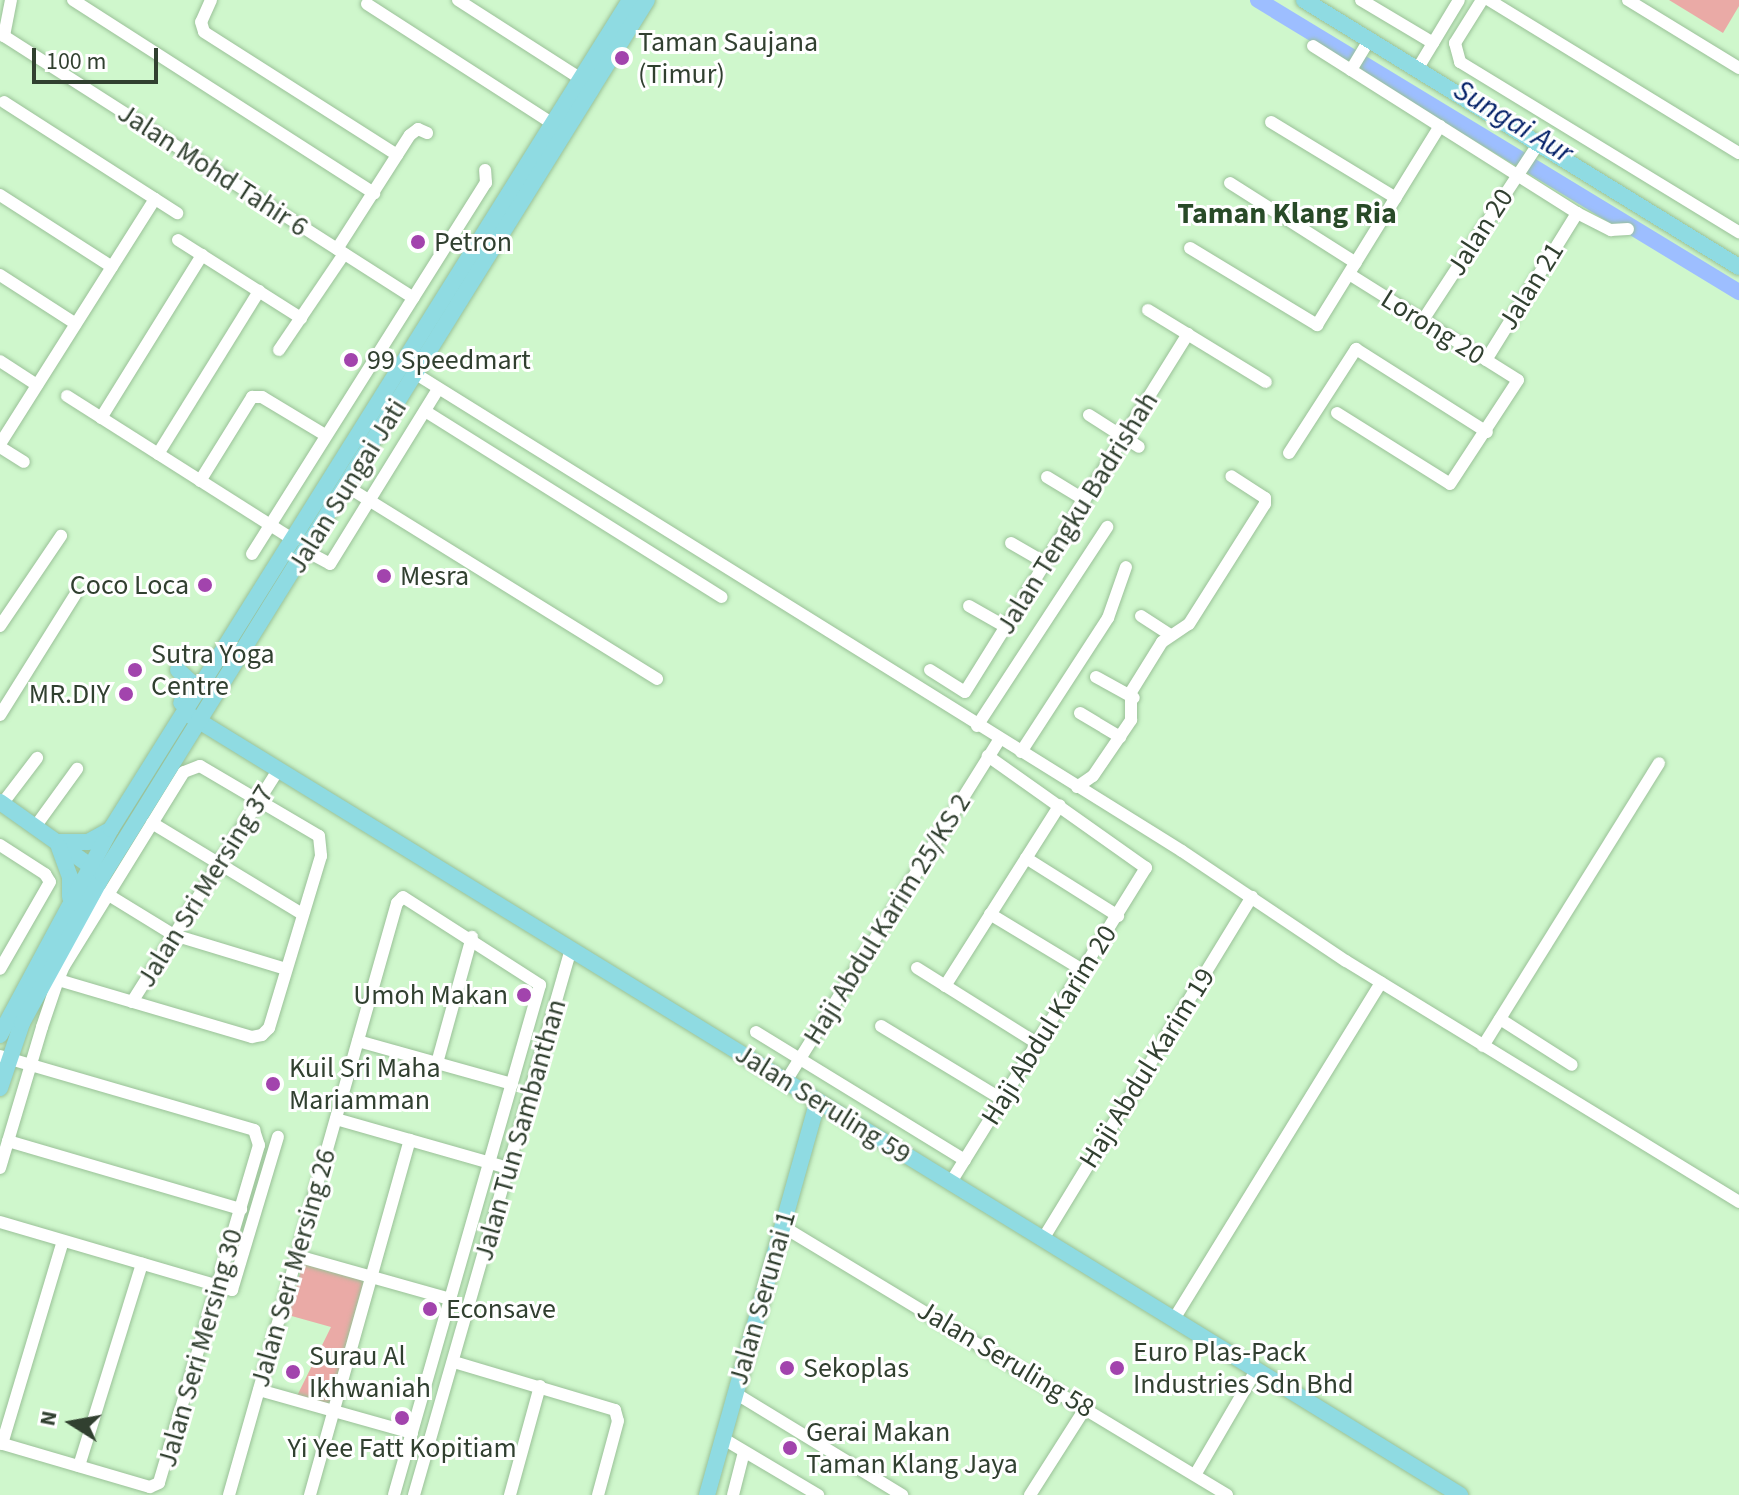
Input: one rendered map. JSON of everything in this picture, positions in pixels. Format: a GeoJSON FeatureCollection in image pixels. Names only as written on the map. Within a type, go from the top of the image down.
{"type":"FeatureCollection","features":[{"type":"Feature","properties":{"kind":"main road","name":"Jalan Sungai Jati"},"geometry":{"type":"LineString","coordinates":[[96,871],[111,829],[154,761],[236,665],[300,546],[441,303],[630,0]]}},
{"type":"Feature","properties":{"kind":"main road","name":"Jalan Sungai Jati"},"geometry":{"type":"LineString","coordinates":[[96,871],[184,747],[194,717],[244,620],[346,486],[647,0]]}},
{"type":"Feature","properties":{"kind":"main road"},"geometry":{"type":"LineString","coordinates":[[1304,0],[1418,68],[1527,160],[1739,267]]}},
{"type":"Feature","properties":{"kind":"main road"},"geometry":{"type":"LineString","coordinates":[[154,761],[156,744],[191,686],[190,677],[181,666],[194,669],[202,666],[230,628],[244,620]]}},
{"type":"Feature","properties":{"kind":"main road"},"geometry":{"type":"LineString","coordinates":[[230,739],[223,731],[220,706],[236,665]]}},
{"type":"Feature","properties":{"kind":"main road","name":"Jalan Seruling 59"},"geometry":{"type":"LineString","coordinates":[[194,717],[1460,1495]]}},
{"type":"Feature","properties":{"kind":"main road"},"geometry":{"type":"LineString","coordinates":[[184,747],[203,739],[230,739]]}},
{"type":"Feature","properties":{"kind":"main road"},"geometry":{"type":"LineString","coordinates":[[4,803],[39,821],[56,841],[96,871]]}},
{"type":"Feature","properties":{"kind":"main road"},"geometry":{"type":"LineString","coordinates":[[56,841],[88,842],[111,829]]}},
{"type":"Feature","properties":{"kind":"main road"},"geometry":{"type":"LineString","coordinates":[[56,841],[66,861],[70,899]]}},
{"type":"Feature","properties":{"kind":"main road"},"geometry":{"type":"LineString","coordinates":[[0,1035],[70,899],[96,871]]}},
{"type":"Feature","properties":{"kind":"main road"},"geometry":{"type":"LineString","coordinates":[[0,1088],[4,1057],[96,871]]}},
{"type":"Feature","properties":{"kind":"main road","name":"Jalan Serunai 1"},"geometry":{"type":"LineString","coordinates":[[707,1495],[818,1101]]}},
{"type":"Feature","properties":{"kind":"street","name":"Jalan Mohd Tahir 6"},"geometry":{"type":"LineString","coordinates":[[11,0],[4,36],[341,251],[416,293],[441,303]]}},
{"type":"Feature","properties":{"kind":"street"},"geometry":{"type":"LineString","coordinates":[[73,0],[374,193]]}},
{"type":"Feature","properties":{"kind":"street"},"geometry":{"type":"LineString","coordinates":[[211,0],[201,22],[204,32],[397,155]]}},
{"type":"Feature","properties":{"kind":"street"},"geometry":{"type":"LineString","coordinates":[[458,0],[581,79]]}},
{"type":"Feature","properties":{"kind":"street"},"geometry":{"type":"LineString","coordinates":[[1361,0],[1433,43]]}},
{"type":"Feature","properties":{"kind":"street"},"geometry":{"type":"LineString","coordinates":[[1418,68],[1459,0]]}},
{"type":"Feature","properties":{"kind":"street"},"geometry":{"type":"LineString","coordinates":[[1482,0],[1455,43],[1460,62],[1737,226]]}},
{"type":"Feature","properties":{"kind":"street"},"geometry":{"type":"LineString","coordinates":[[1489,0],[1739,153]]}},
{"type":"Feature","properties":{"kind":"street"},"geometry":{"type":"LineString","coordinates":[[1628,0],[1642,4],[1739,68]]}},
{"type":"Feature","properties":{"kind":"street"},"geometry":{"type":"LineString","coordinates":[[367,4],[553,124]]}},
{"type":"Feature","properties":{"kind":"street"},"geometry":{"type":"LineString","coordinates":[[1355,63],[1370,38]]}},
{"type":"Feature","properties":{"kind":"street"},"geometry":{"type":"LineString","coordinates":[[1313,46],[1355,63],[1440,126],[1527,160],[1577,213],[1611,230],[1628,229]]}},
{"type":"Feature","properties":{"kind":"street"},"geometry":{"type":"LineString","coordinates":[[4,102],[177,213]]}},
{"type":"Feature","properties":{"kind":"street"},"geometry":{"type":"LineString","coordinates":[[1271,122],[1396,198]]}},
{"type":"Feature","properties":{"kind":"street"},"geometry":{"type":"LineString","coordinates":[[1190,248],[1317,325],[1440,126]]}},
{"type":"Feature","properties":{"kind":"street"},"geometry":{"type":"LineString","coordinates":[[279,350],[397,155],[418,129],[427,133]]}},
{"type":"Feature","properties":{"kind":"street","name":"Jalan 20"},"geometry":{"type":"LineString","coordinates":[[1423,320],[1527,160]]}},
{"type":"Feature","properties":{"kind":"street"},"geometry":{"type":"LineString","coordinates":[[252,554],[268,524],[486,183],[485,170]]}},
{"type":"Feature","properties":{"kind":"street","name":"Lorong 20"},"geometry":{"type":"LineString","coordinates":[[1230,183],[1423,320],[1518,380],[1487,432]]}},
{"type":"Feature","properties":{"kind":"street"},"geometry":{"type":"LineString","coordinates":[[0,195],[112,267]]}},
{"type":"Feature","properties":{"kind":"street"},"geometry":{"type":"LineString","coordinates":[[24,462],[0,445],[155,199]]}},
{"type":"Feature","properties":{"kind":"street","name":"Jalan 21"},"geometry":{"type":"LineString","coordinates":[[1486,360],[1577,213]]}},
{"type":"Feature","properties":{"kind":"street"},"geometry":{"type":"LineString","coordinates":[[462,221],[483,235]]}},
{"type":"Feature","properties":{"kind":"street"},"geometry":{"type":"LineString","coordinates":[[178,240],[301,318]]}},
{"type":"Feature","properties":{"kind":"street"},"geometry":{"type":"LineString","coordinates":[[101,418],[202,255]]}},
{"type":"Feature","properties":{"kind":"street"},"geometry":{"type":"LineString","coordinates":[[0,275],[76,324]]}},
{"type":"Feature","properties":{"kind":"street"},"geometry":{"type":"LineString","coordinates":[[158,454],[259,291]]}},
{"type":"Feature","properties":{"kind":"street"},"geometry":{"type":"LineString","coordinates":[[1148,310],[1266,382]]}},
{"type":"Feature","properties":{"kind":"street","name":"Jalan Tengku Badrishah"},"geometry":{"type":"LineString","coordinates":[[930,670],[965,692],[1188,334]]}},
{"type":"Feature","properties":{"kind":"street"},"geometry":{"type":"LineString","coordinates":[[1289,453],[1356,349],[1487,432],[1450,484],[1337,413]]}},
{"type":"Feature","properties":{"kind":"street"},"geometry":{"type":"LineString","coordinates":[[0,361],[37,385]]}},
{"type":"Feature","properties":{"kind":"street"},"geometry":{"type":"LineString","coordinates":[[416,374],[1252,897],[1483,1046],[1739,1202]]}},
{"type":"Feature","properties":{"kind":"street"},"geometry":{"type":"LineString","coordinates":[[67,396],[330,564],[438,389]]}},
{"type":"Feature","properties":{"kind":"street"},"geometry":{"type":"LineString","coordinates":[[200,481],[252,397],[262,397],[325,435]]}},
{"type":"Feature","properties":{"kind":"street"},"geometry":{"type":"LineString","coordinates":[[425,411],[722,597]]}},
{"type":"Feature","properties":{"kind":"street"},"geometry":{"type":"LineString","coordinates":[[1089,415],[1139,447]]}},
{"type":"Feature","properties":{"kind":"street"},"geometry":{"type":"LineString","coordinates":[[1077,787],[1093,776],[1120,737],[1131,720],[1134,698],[1131,692],[1170,635],[1189,624],[1265,504],[1259,493],[1231,476]]}},
{"type":"Feature","properties":{"kind":"street"},"geometry":{"type":"LineString","coordinates":[[1047,477],[1085,500]]}},
{"type":"Feature","properties":{"kind":"street"},"geometry":{"type":"LineString","coordinates":[[346,486],[657,679]]}},
{"type":"Feature","properties":{"kind":"street"},"geometry":{"type":"LineString","coordinates":[[977,726],[1107,527]]}},
{"type":"Feature","properties":{"kind":"street"},"geometry":{"type":"LineString","coordinates":[[0,626],[61,536]]}},
{"type":"Feature","properties":{"kind":"street"},"geometry":{"type":"LineString","coordinates":[[1011,543],[1045,563]]}},
{"type":"Feature","properties":{"kind":"street"},"geometry":{"type":"LineString","coordinates":[[1021,752],[1108,618],[1126,567]]}},
{"type":"Feature","properties":{"kind":"street"},"geometry":{"type":"LineString","coordinates":[[0,715],[75,595]]}},
{"type":"Feature","properties":{"kind":"street"},"geometry":{"type":"LineString","coordinates":[[969,606],[1006,627]]}},
{"type":"Feature","properties":{"kind":"street"},"geometry":{"type":"LineString","coordinates":[[1141,616],[1170,635]]}},
{"type":"Feature","properties":{"kind":"street"},"geometry":{"type":"LineString","coordinates":[[1096,677],[1134,698]]}},
{"type":"Feature","properties":{"kind":"street"},"geometry":{"type":"LineString","coordinates":[[1080,713],[1120,737]]}},
{"type":"Feature","properties":{"kind":"street","name":"Haji Abdul Karim 25/KS 2"},"geometry":{"type":"LineString","coordinates":[[786,1081],[1000,739]]}},
{"type":"Feature","properties":{"kind":"street"},"geometry":{"type":"LineString","coordinates":[[945,986],[1060,805],[988,756]]}},
{"type":"Feature","properties":{"kind":"street"},"geometry":{"type":"LineString","coordinates":[[4,803],[37,758]]}},
{"type":"Feature","properties":{"kind":"street"},"geometry":{"type":"LineString","coordinates":[[1483,1046],[1659,763]]}},
{"type":"Feature","properties":{"kind":"street"},"geometry":{"type":"LineString","coordinates":[[0,1168],[58,980],[107,894],[184,772],[200,766],[319,836],[321,856],[269,1028],[252,1037],[58,980]]}},
{"type":"Feature","properties":{"kind":"street"},"geometry":{"type":"LineString","coordinates":[[39,821],[77,769]]}},
{"type":"Feature","properties":{"kind":"street","name":"Jalan Sri Mersing 37"},"geometry":{"type":"LineString","coordinates":[[132,1002],[279,769]]}},
{"type":"Feature","properties":{"kind":"street","name":"Haji Abdul Karim 20"},"geometry":{"type":"LineString","coordinates":[[951,1182],[1146,868],[1060,805]]}},
{"type":"Feature","properties":{"kind":"street"},"geometry":{"type":"LineString","coordinates":[[152,823],[302,914]]}},
{"type":"Feature","properties":{"kind":"street"},"geometry":{"type":"LineString","coordinates":[[0,845],[45,874],[50,882],[0,969]]}},
{"type":"Feature","properties":{"kind":"street"},"geometry":{"type":"LineString","coordinates":[[1026,858],[1118,916]]}},
{"type":"Feature","properties":{"kind":"street"},"geometry":{"type":"LineString","coordinates":[[107,894],[174,935],[286,969]]}},
{"type":"Feature","properties":{"kind":"street","name":"Haji Abdul Karim 19"},"geometry":{"type":"LineString","coordinates":[[1043,1239],[1252,897]]}},
{"type":"Feature","properties":{"kind":"street","name":"Jalan Seri Mersing 26"},"geometry":{"type":"LineString","coordinates":[[229,1495],[397,903],[409,898],[472,937]]}},
{"type":"Feature","properties":{"kind":"street"},"geometry":{"type":"LineString","coordinates":[[990,914],[1084,971]]}},
{"type":"Feature","properties":{"kind":"street"},"geometry":{"type":"LineString","coordinates":[[394,1495],[450,1299],[499,1165],[512,1084],[540,985],[472,937],[437,1063]]}},
{"type":"Feature","properties":{"kind":"street","name":"Jalan Tun Sambanthan"},"geometry":{"type":"LineString","coordinates":[[414,1495],[454,1362],[499,1165],[571,949]]}},
{"type":"Feature","properties":{"kind":"street"},"geometry":{"type":"LineString","coordinates":[[917,968],[1038,1044]]}},
{"type":"Feature","properties":{"kind":"street"},"geometry":{"type":"LineString","coordinates":[[1174,1319],[1381,982]]}},
{"type":"Feature","properties":{"kind":"street"},"geometry":{"type":"LineString","coordinates":[[1500,1019],[1572,1065]]}},
{"type":"Feature","properties":{"kind":"street"},"geometry":{"type":"LineString","coordinates":[[881,1026],[1003,1100]]}},
{"type":"Feature","properties":{"kind":"street"},"geometry":{"type":"LineString","coordinates":[[756,1032],[965,1160]]}},
{"type":"Feature","properties":{"kind":"street"},"geometry":{"type":"LineString","coordinates":[[358,1041],[512,1084]]}},
{"type":"Feature","properties":{"kind":"street","name":"Jalan Seri Mersing 30"},"geometry":{"type":"LineString","coordinates":[[1,1444],[150,1487],[159,1483],[241,1209],[258,1138],[4,1057]]}},
{"type":"Feature","properties":{"kind":"street"},"geometry":{"type":"LineString","coordinates":[[336,1119],[499,1165]]}},
{"type":"Feature","properties":{"kind":"street"},"geometry":{"type":"LineString","coordinates":[[0,1222],[218,1287],[235,1288],[278,1137]]}},
{"type":"Feature","properties":{"kind":"street"},"geometry":{"type":"LineString","coordinates":[[310,1495],[410,1140]]}},
{"type":"Feature","properties":{"kind":"street"},"geometry":{"type":"LineString","coordinates":[[8,1141],[241,1209]]}},
{"type":"Feature","properties":{"kind":"street","name":"Jalan Seruling 58"},"geometry":{"type":"LineString","coordinates":[[782,1226],[1227,1495]]}},
{"type":"Feature","properties":{"kind":"street"},"geometry":{"type":"LineString","coordinates":[[1,1444],[63,1241]]}},
{"type":"Feature","properties":{"kind":"street"},"geometry":{"type":"LineString","coordinates":[[297,1256],[450,1299]]}},
{"type":"Feature","properties":{"kind":"street"},"geometry":{"type":"LineString","coordinates":[[79,1466],[142,1264]]}},
{"type":"Feature","properties":{"kind":"street"},"geometry":{"type":"LineString","coordinates":[[454,1362],[608,1405],[618,1413],[598,1495]]}},
{"type":"Feature","properties":{"kind":"street"},"geometry":{"type":"LineString","coordinates":[[1195,1475],[1256,1370]]}},
{"type":"Feature","properties":{"kind":"street"},"geometry":{"type":"LineString","coordinates":[[510,1495],[540,1386]]}},
{"type":"Feature","properties":{"kind":"street"},"geometry":{"type":"LineString","coordinates":[[259,1390],[412,1433]]}},
{"type":"Feature","properties":{"kind":"street"},"geometry":{"type":"LineString","coordinates":[[735,1393],[902,1495]]}},
{"type":"Feature","properties":{"kind":"street"},"geometry":{"type":"LineString","coordinates":[[1030,1495],[1086,1407]]}},
{"type":"Feature","properties":{"kind":"street"},"geometry":{"type":"LineString","coordinates":[[722,1438],[818,1495]]}},
{"type":"Feature","properties":{"kind":"street"},"geometry":{"type":"LineString","coordinates":[[733,1495],[744,1452]]}},
{"type":"Feature","properties":{"kind":"shaded area"},"geometry":{"type":"Polygon","coordinates":[[[1669,0],[1739,0],[1739,6],[1723,33],[1669,0]]]}},
{"type":"Feature","properties":{"kind":"shaded area"},"geometry":{"type":"Polygon","coordinates":[[[303,1263],[364,1280],[329,1407],[296,1398],[331,1327],[288,1315],[303,1263]]]}},
{"type":"Feature","properties":{"kind":"waterway","name":"Sungai Aur"},"geometry":{"type":"LineString","coordinates":[[1258,0],[1739,292]]}},
{"type":"Feature","properties":{"kind":"place","name":"Taman Saujana (Timur)"},"geometry":{"type":"Point","coordinates":[622,58]}},
{"type":"Feature","properties":{"kind":"place","name":"Petron"},"geometry":{"type":"Point","coordinates":[418,242]}},
{"type":"Feature","properties":{"kind":"place","name":"99 Speedmart"},"geometry":{"type":"Point","coordinates":[351,360]}},
{"type":"Feature","properties":{"kind":"place","name":"Mesra"},"geometry":{"type":"Point","coordinates":[384,576]}},
{"type":"Feature","properties":{"kind":"place","name":"Coco Loca"},"geometry":{"type":"Point","coordinates":[205,585]}},
{"type":"Feature","properties":{"kind":"place","name":"Sutra Yoga Centre"},"geometry":{"type":"Point","coordinates":[135,670]}},
{"type":"Feature","properties":{"kind":"place","name":"MR.DIY"},"geometry":{"type":"Point","coordinates":[126,694]}},
{"type":"Feature","properties":{"kind":"place","name":"Umoh Makan"},"geometry":{"type":"Point","coordinates":[524,995]}},
{"type":"Feature","properties":{"kind":"place","name":"Kuil Sri Maha Mariamman"},"geometry":{"type":"Point","coordinates":[273,1084]}},
{"type":"Feature","properties":{"kind":"place","name":"Econsave"},"geometry":{"type":"Point","coordinates":[430,1309]}},
{"type":"Feature","properties":{"kind":"place","name":"Sekoplas"},"geometry":{"type":"Point","coordinates":[787,1368]}},
{"type":"Feature","properties":{"kind":"place","name":"Euro Plas-Pack Industries Sdn Bhd"},"geometry":{"type":"Point","coordinates":[1117,1368]}},
{"type":"Feature","properties":{"kind":"place","name":"Surau Al Ikhwaniah"},"geometry":{"type":"Point","coordinates":[293,1372]}},
{"type":"Feature","properties":{"kind":"place","name":"Yi Yee Fatt Kopitiam"},"geometry":{"type":"Point","coordinates":[402,1418]}},
{"type":"Feature","properties":{"kind":"place","name":"Gerai Makan Taman Klang Jaya"},"geometry":{"type":"Point","coordinates":[790,1448]}},
{"type":"Feature","properties":{"kind":"district","name":"Taman Klang Ria"},"geometry":{"type":"Point","coordinates":[1287,214]}}]}
